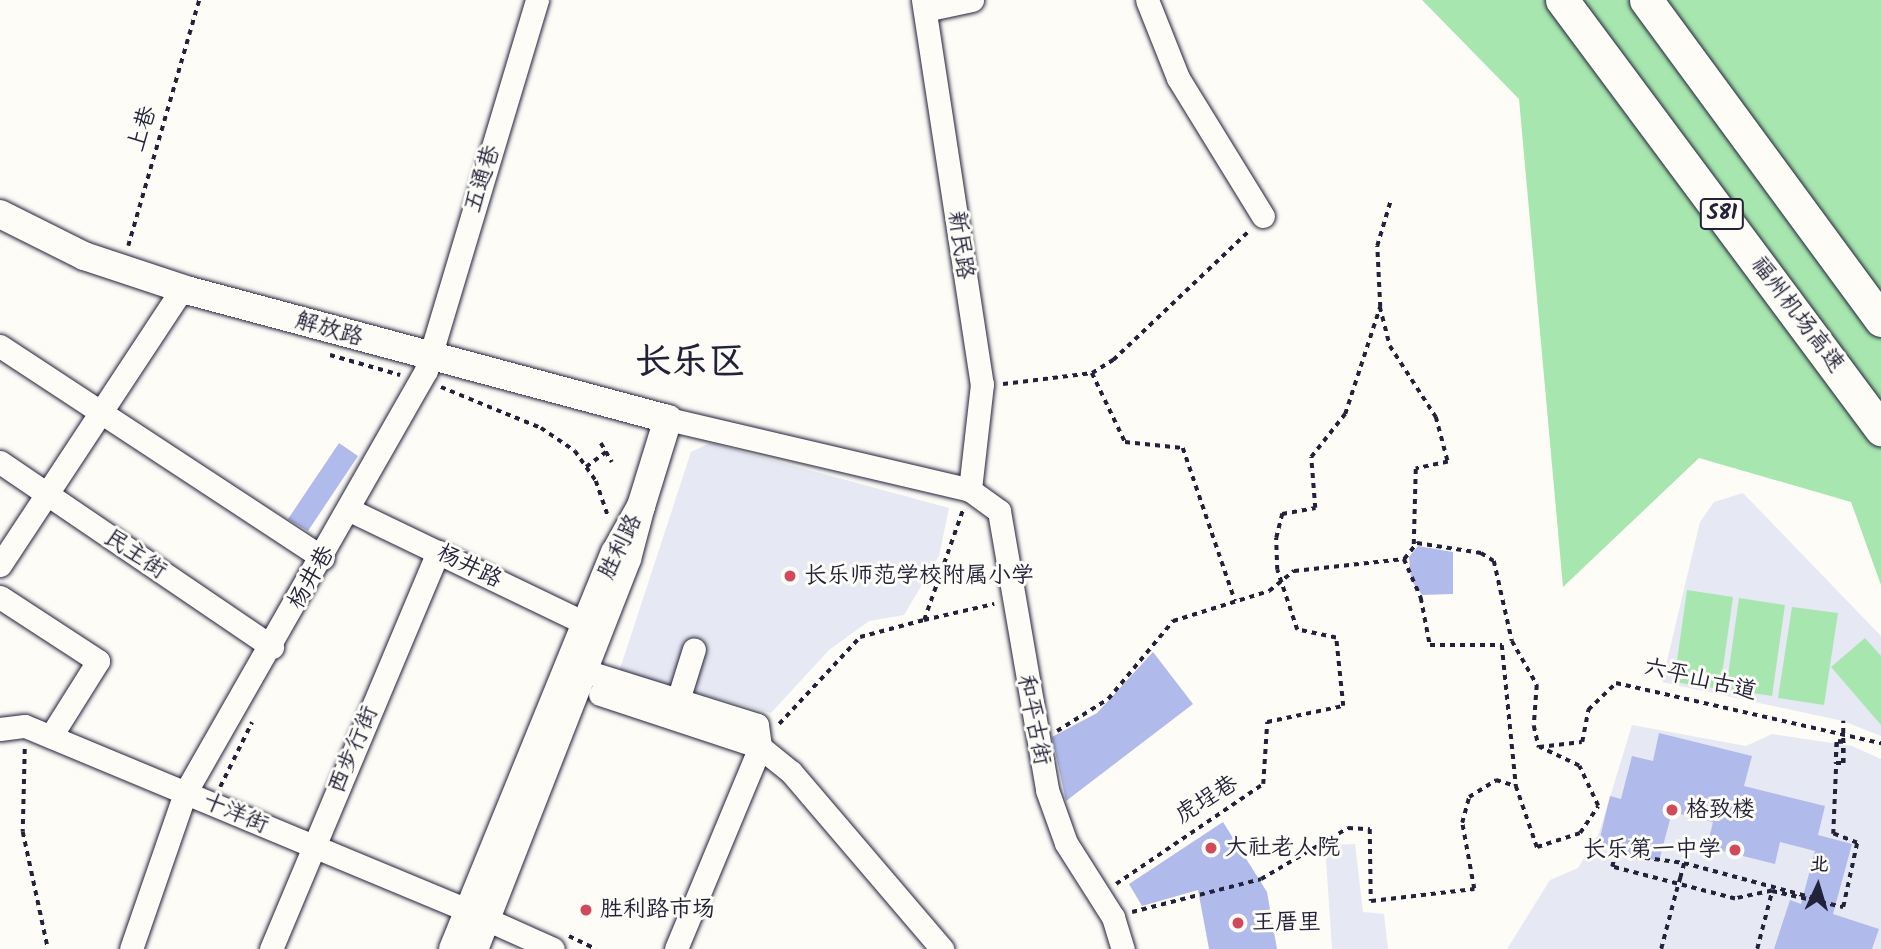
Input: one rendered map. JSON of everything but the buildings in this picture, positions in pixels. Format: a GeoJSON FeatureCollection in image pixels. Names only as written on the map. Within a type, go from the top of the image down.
{"type":"FeatureCollection","features":[{"type":"Feature","properties":{"kind":"highway","name":"福州机场高速"},"geometry":{"type":"LineString","coordinates":[[1562,0],[1881,429]]}},
{"type":"Feature","properties":{"kind":"highway"},"geometry":{"type":"LineString","coordinates":[[1646,0],[1881,320]]}},
{"type":"Feature","properties":{"kind":"main road","name":"解放路"},"geometry":{"type":"LineString","coordinates":[[0,214],[121,268],[429,381],[668,419]]}},
{"type":"Feature","properties":{"kind":"main road"},"geometry":{"type":"LineString","coordinates":[[641,506],[668,419]]}},
{"type":"Feature","properties":{"kind":"main road","name":"胜利路"},"geometry":{"type":"LineString","coordinates":[[474,949],[478,915],[587,624],[641,506]]}},
{"type":"Feature","properties":{"kind":"main road","name":"胜利路"},"geometry":{"type":"LineString","coordinates":[[453,949],[478,915],[592,683],[641,506]]}},
{"type":"Feature","properties":{"kind":"street","name":"五通巷"},"geometry":{"type":"LineString","coordinates":[[429,381],[537,0]]}},
{"type":"Feature","properties":{"kind":"street"},"geometry":{"type":"LineString","coordinates":[[924,5],[972,0]]}},
{"type":"Feature","properties":{"kind":"street"},"geometry":{"type":"LineString","coordinates":[[1147,0],[1178,78],[1264,216]]}},
{"type":"Feature","properties":{"kind":"street","name":"新民路"},"geometry":{"type":"LineString","coordinates":[[924,5],[982,384],[970,490]]}},
{"type":"Feature","properties":{"kind":"street"},"geometry":{"type":"LineString","coordinates":[[0,565],[176,298]]}},
{"type":"Feature","properties":{"kind":"street"},"geometry":{"type":"LineString","coordinates":[[0,346],[323,558]]}},
{"type":"Feature","properties":{"kind":"street","name":"杨井巷"},"geometry":{"type":"LineString","coordinates":[[131,949],[185,793],[350,510],[429,381]]}},
{"type":"Feature","properties":{"kind":"street"},"geometry":{"type":"LineString","coordinates":[[668,419],[970,490]]}},
{"type":"Feature","properties":{"kind":"street","name":"民主街"},"geometry":{"type":"LineString","coordinates":[[0,462],[272,647]]}},
{"type":"Feature","properties":{"kind":"street","name":"和平古街"},"geometry":{"type":"LineString","coordinates":[[970,490],[999,511],[1010,600],[1036,739],[1055,816],[1113,917],[1123,949]]}},
{"type":"Feature","properties":{"kind":"street","name":"杨井路"},"geometry":{"type":"LineString","coordinates":[[350,510],[587,624]]}},
{"type":"Feature","properties":{"kind":"street","name":"西步行街"},"geometry":{"type":"LineString","coordinates":[[271,949],[438,552]]}},
{"type":"Feature","properties":{"kind":"street"},"geometry":{"type":"LineString","coordinates":[[0,597],[98,661],[51,736]]}},
{"type":"Feature","properties":{"kind":"street"},"geometry":{"type":"LineString","coordinates":[[678,700],[694,649]]}},
{"type":"Feature","properties":{"kind":"street"},"geometry":{"type":"LineString","coordinates":[[592,683],[678,700],[757,725],[760,747],[676,949]]}},
{"type":"Feature","properties":{"kind":"street"},"geometry":{"type":"LineString","coordinates":[[592,683],[760,747],[791,772],[942,949]]}},
{"type":"Feature","properties":{"kind":"street"},"geometry":{"type":"LineString","coordinates":[[0,709],[25,726]]}},
{"type":"Feature","properties":{"kind":"street","name":"十洋街"},"geometry":{"type":"LineString","coordinates":[[0,729],[25,726],[51,736],[553,949]]}},
{"type":"Feature","properties":{"kind":"path","name":"上巷"},"geometry":{"type":"LineString","coordinates":[[121,268],[199,0]]}},
{"type":"Feature","properties":{"kind":"path"},"geometry":{"type":"LineString","coordinates":[[1036,739],[1108,699],[1173,621],[1283,585],[1294,571],[1404,559],[1414,545],[1416,469],[1448,462],[1436,417],[1390,346],[1380,307],[1377,246],[1391,199]]}},
{"type":"Feature","properties":{"kind":"path"},"geometry":{"type":"LineString","coordinates":[[982,384],[1092,373],[1264,216]]}},
{"type":"Feature","properties":{"kind":"path"},"geometry":{"type":"LineString","coordinates":[[1283,585],[1277,549],[1282,513],[1315,508],[1311,457],[1345,414],[1380,307]]}},
{"type":"Feature","properties":{"kind":"path"},"geometry":{"type":"LineString","coordinates":[[1092,373],[1125,442],[1183,449],[1235,601]]}},
{"type":"Feature","properties":{"kind":"path"},"geometry":{"type":"LineString","coordinates":[[429,381],[541,428],[586,467],[606,502],[609,526]]}},
{"type":"Feature","properties":{"kind":"path"},"geometry":{"type":"LineString","coordinates":[[601,443],[612,462]]}},
{"type":"Feature","properties":{"kind":"path"},"geometry":{"type":"LineString","coordinates":[[586,467],[606,452]]}},
{"type":"Feature","properties":{"kind":"path"},"geometry":{"type":"LineString","coordinates":[[924,620],[970,490]]}},
{"type":"Feature","properties":{"kind":"path"},"geometry":{"type":"LineString","coordinates":[[1404,559],[1421,598],[1430,645],[1502,645],[1516,786],[1537,847],[1580,833],[1598,806],[1579,766],[1539,747],[1534,726],[1537,685],[1512,641],[1494,561],[1475,551],[1414,545]]}},
{"type":"Feature","properties":{"kind":"path","name":"虎埕巷"},"geometry":{"type":"LineString","coordinates":[[1100,895],[1263,783],[1267,722],[1343,706],[1336,638],[1297,630],[1283,585]]}},
{"type":"Feature","properties":{"kind":"path"},"geometry":{"type":"LineString","coordinates":[[760,747],[816,678],[860,637],[1010,600]]}},
{"type":"Feature","properties":{"kind":"path","name":"六平山古道"},"geometry":{"type":"LineString","coordinates":[[1539,747],[1582,742],[1597,698],[1627,681],[1881,743]]}},
{"type":"Feature","properties":{"kind":"path"},"geometry":{"type":"LineString","coordinates":[[216,794],[257,712]]}},
{"type":"Feature","properties":{"kind":"path"},"geometry":{"type":"LineString","coordinates":[[1837,742],[1836,763],[1843,763],[1843,721]]}},
{"type":"Feature","properties":{"kind":"path"},"geometry":{"type":"LineString","coordinates":[[25,726],[23,832],[48,949]]}},
{"type":"Feature","properties":{"kind":"path"},"geometry":{"type":"LineString","coordinates":[[1836,763],[1843,763],[1843,742],[1837,742]]}},
{"type":"Feature","properties":{"kind":"path"},"geometry":{"type":"LineString","coordinates":[[1829,902],[1684,863],[1657,864],[1615,854],[1612,867],[1735,899],[1772,891],[1843,907],[1857,843],[1833,834],[1837,742]]}},
{"type":"Feature","properties":{"kind":"path"},"geometry":{"type":"LineString","coordinates":[[1836,763],[1843,763],[1843,752]]}},
{"type":"Feature","properties":{"kind":"path"},"geometry":{"type":"LineString","coordinates":[[1113,917],[1261,879],[1348,828],[1370,829],[1371,901],[1474,889],[1462,823],[1469,797],[1496,780],[1516,786]]}},
{"type":"Feature","properties":{"kind":"path"},"geometry":{"type":"LineString","coordinates":[[1661,949],[1684,863]]}},
{"type":"Feature","properties":{"kind":"path"},"geometry":{"type":"LineString","coordinates":[[1757,949],[1772,891]]}},
{"type":"Feature","properties":{"kind":"shaded area","name":"长乐师范学校附属小学"},"geometry":{"type":"Polygon","coordinates":[[[710,443],[949,508],[939,556],[904,615],[869,621],[829,650],[771,713],[619,672],[691,452],[710,443]]]}},
{"type":"Feature","properties":{"kind":"shaded area"},"geometry":{"type":"Polygon","coordinates":[[[1743,493],[1881,636],[1881,736],[1843,721],[1662,682],[1700,522],[1714,502],[1743,493]]]}},
{"type":"Feature","properties":{"kind":"shaded area","name":"长乐第一中学"},"geometry":{"type":"Polygon","coordinates":[[[1632,725],[1746,746],[1772,734],[1852,746],[1881,759],[1881,949],[1507,949],[1550,880],[1578,868],[1599,833],[1632,725]]]}},
{"type":"Feature","properties":{"kind":"shaded area"},"geometry":{"type":"Polygon","coordinates":[[[1355,844],[1363,912],[1384,914],[1388,949],[1332,949],[1326,859],[1335,845],[1355,844]]]}},
{"type":"Feature","properties":{"kind":"green space"},"geometry":{"type":"Polygon","coordinates":[[[1422,0],[1881,0],[1881,585],[1851,502],[1699,458],[1563,587],[1519,99],[1422,0]]]}},
{"type":"Feature","properties":{"kind":"green space"},"geometry":{"type":"Polygon","coordinates":[[[1687,590],[1733,597],[1720,689],[1674,682],[1687,590]]]}},
{"type":"Feature","properties":{"kind":"green space"},"geometry":{"type":"Polygon","coordinates":[[[1739,598],[1785,605],[1772,696],[1726,689],[1739,598]]]}},
{"type":"Feature","properties":{"kind":"green space"},"geometry":{"type":"Polygon","coordinates":[[[1792,607],[1838,613],[1824,705],[1778,698],[1792,607]]]}},
{"type":"Feature","properties":{"kind":"green space"},"geometry":{"type":"Polygon","coordinates":[[[1865,638],[1881,656],[1881,725],[1831,667],[1865,638]]]}},
{"type":"Feature","properties":{"kind":"place","name":"长乐师范学校附属小学"},"geometry":{"type":"Point","coordinates":[790,576]}},
{"type":"Feature","properties":{"kind":"place","name":"格致楼"},"geometry":{"type":"Point","coordinates":[1672,810]}},
{"type":"Feature","properties":{"kind":"place","name":"大社老人院"},"geometry":{"type":"Point","coordinates":[1211,848]}},
{"type":"Feature","properties":{"kind":"place","name":"长乐第一中学"},"geometry":{"type":"Point","coordinates":[1735,850]}},
{"type":"Feature","properties":{"kind":"place","name":"胜利路市场"},"geometry":{"type":"Point","coordinates":[586,910]}},
{"type":"Feature","properties":{"kind":"place","name":"王厝里"},"geometry":{"type":"Point","coordinates":[1238,923]}},
{"type":"Feature","properties":{"kind":"district","name":"长乐区"},"geometry":{"type":"Point","coordinates":[690,364]}}]}
